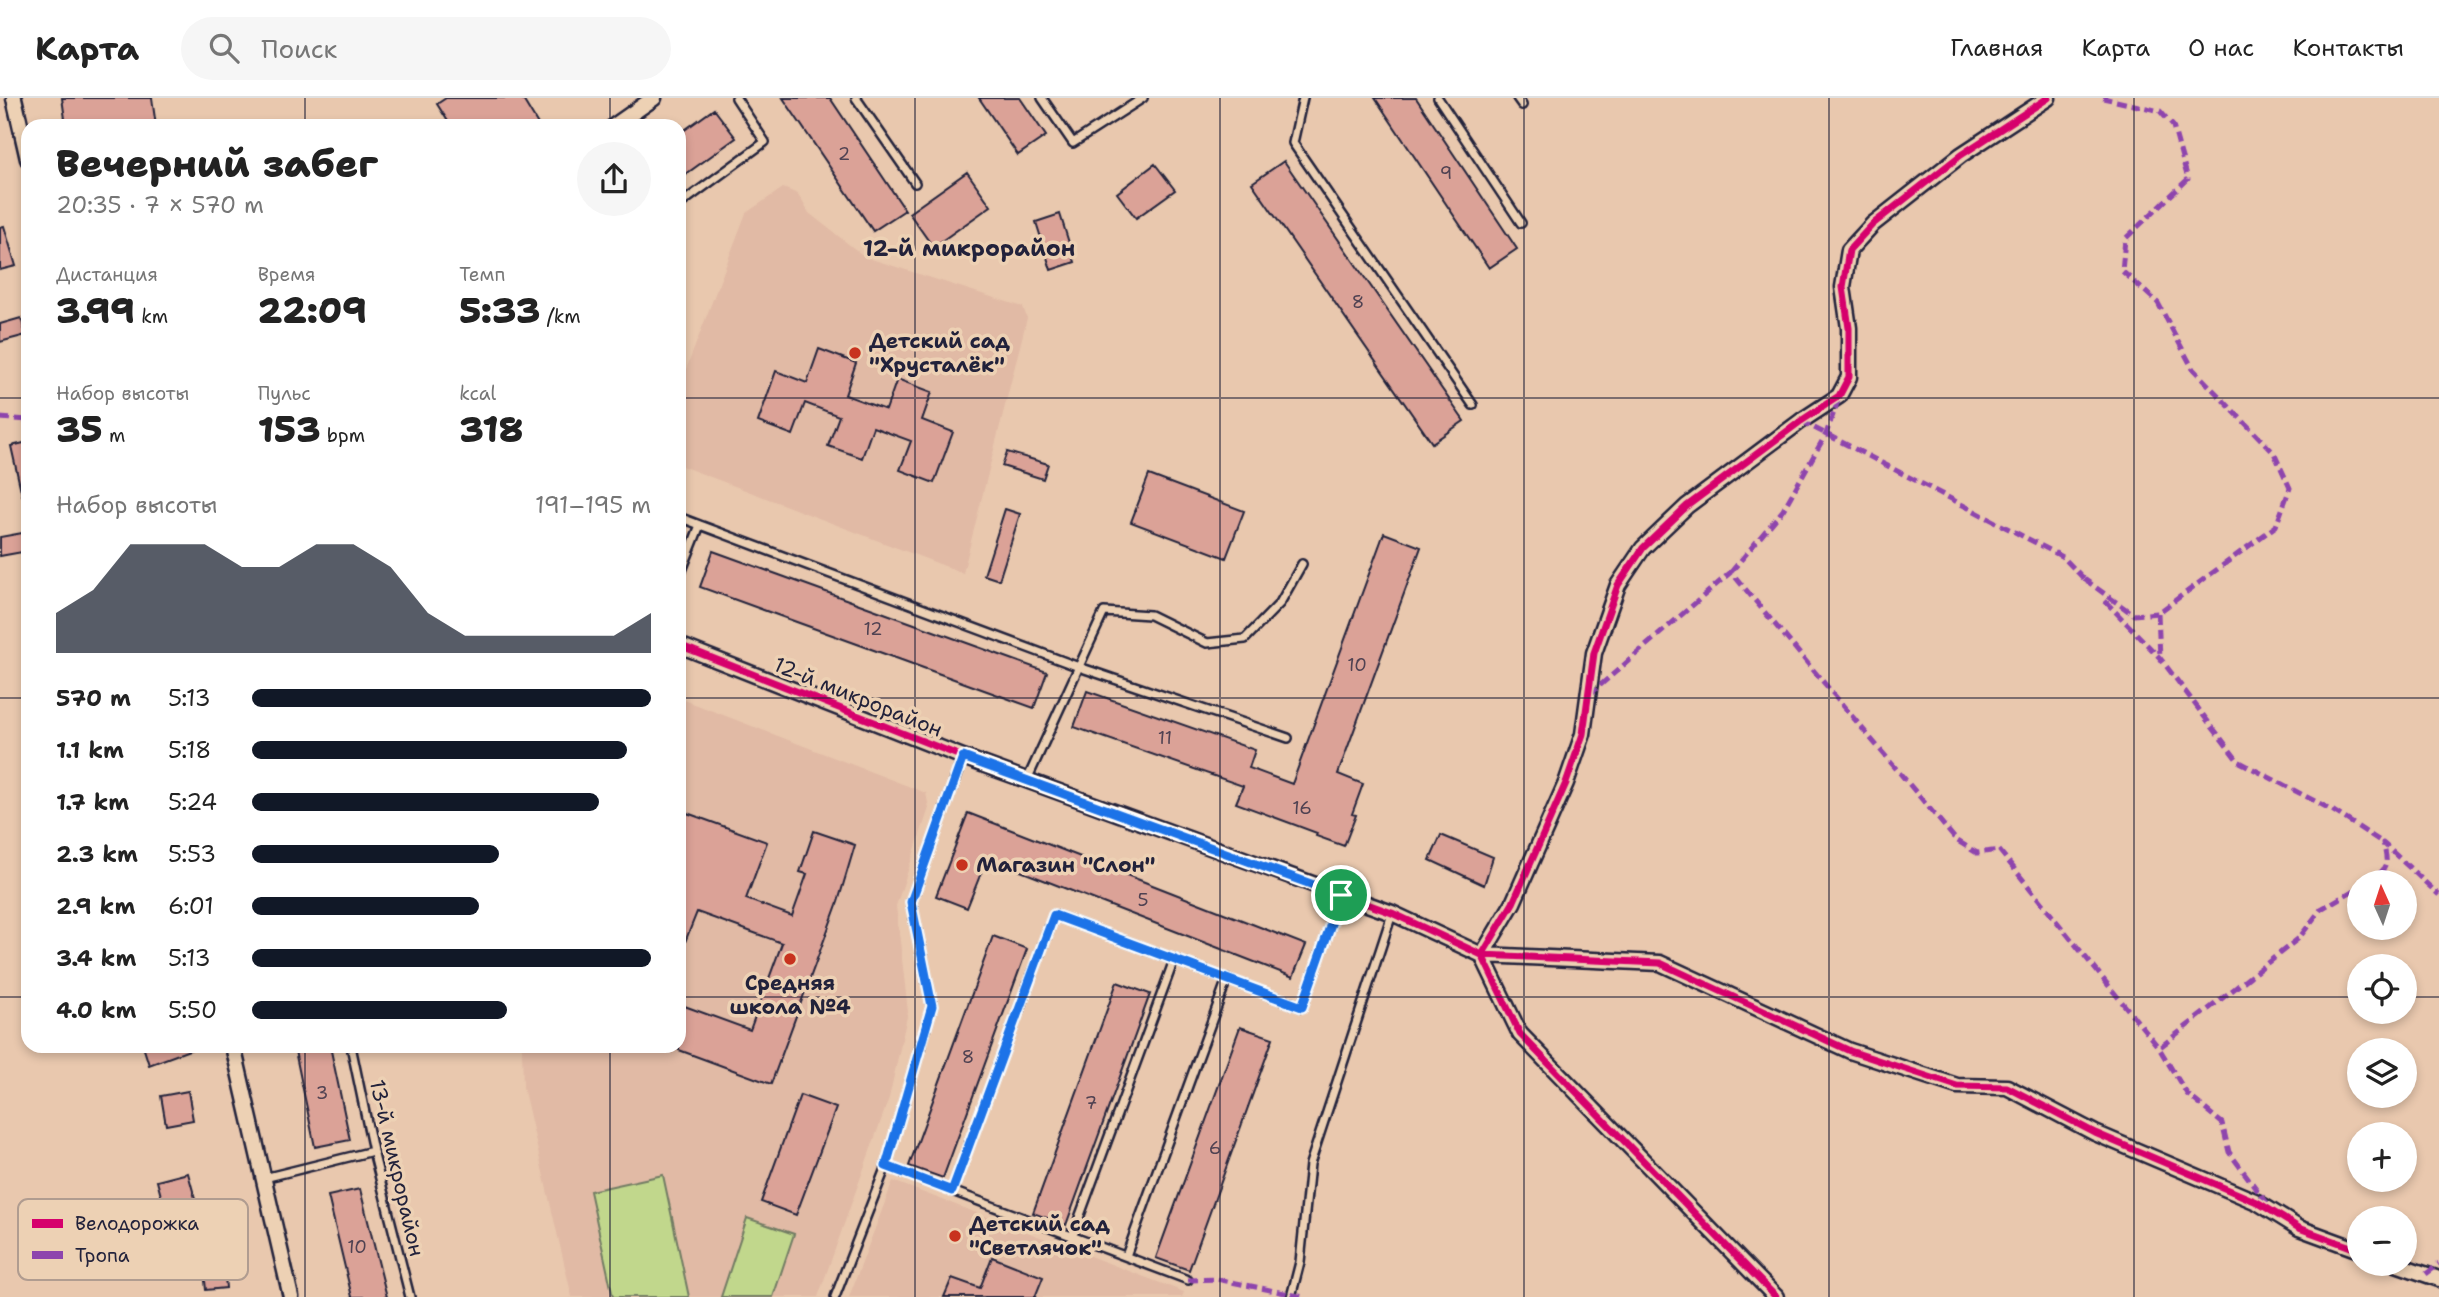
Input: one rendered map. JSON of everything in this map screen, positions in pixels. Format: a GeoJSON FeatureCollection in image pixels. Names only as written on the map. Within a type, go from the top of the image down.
{"type":"FeatureCollection","features":[{"type":"Feature","properties":{"kind":"street"},"geometry":{"type":"LineString","coordinates":[[14,98],[21,128]]}},
{"type":"Feature","properties":{"kind":"street"},"geometry":{"type":"LineString","coordinates":[[624,119],[654,98]]}},
{"type":"Feature","properties":{"kind":"street"},"geometry":{"type":"LineString","coordinates":[[1482,955],[1513,903],[1566,783],[1583,734],[1594,653],[1618,585],[1643,548],[1687,506],[1839,396],[1849,377],[1849,328],[1843,287],[1849,250],[1873,224],[1961,155],[2048,98]]}},
{"type":"Feature","properties":{"kind":"street","name":"12-й микрорайон"},"geometry":{"type":"LineString","coordinates":[[686,648],[963,757],[1392,913],[1482,955]]}},
{"type":"Feature","properties":{"kind":"street"},"geometry":{"type":"LineString","coordinates":[[1482,955],[1660,963],[1850,1051],[1956,1086],[2007,1087],[2095,1133],[2257,1202],[2299,1228],[2347,1246]]}},
{"type":"Feature","properties":{"kind":"street"},"geometry":{"type":"LineString","coordinates":[[1482,955],[1520,1034],[1776,1297]]}},
{"type":"Feature","properties":{"kind":"street"},"geometry":{"type":"LineString","coordinates":[[235,1053],[291,1297]]}},
{"type":"Feature","properties":{"kind":"street"},"geometry":{"type":"LineString","coordinates":[[2417,1271],[2439,1279]]}},
{"type":"Feature","properties":{"kind":"lane"},"geometry":{"type":"LineString","coordinates":[[686,200],[765,142],[736,98]]}},
{"type":"Feature","properties":{"kind":"lane"},"geometry":{"type":"LineString","coordinates":[[856,98],[915,183]]}},
{"type":"Feature","properties":{"kind":"lane"},"geometry":{"type":"LineString","coordinates":[[1042,98],[1073,143],[1143,98]]}},
{"type":"Feature","properties":{"kind":"lane"},"geometry":{"type":"LineString","coordinates":[[1303,98],[1293,143],[1473,405]]}},
{"type":"Feature","properties":{"kind":"lane"},"geometry":{"type":"LineString","coordinates":[[1438,98],[1521,223]]}},
{"type":"Feature","properties":{"kind":"lane"},"geometry":{"type":"LineString","coordinates":[[686,520],[1079,667],[1288,738]]}},
{"type":"Feature","properties":{"kind":"lane"},"geometry":{"type":"LineString","coordinates":[[686,560],[700,525]]}},
{"type":"Feature","properties":{"kind":"lane"},"geometry":{"type":"LineString","coordinates":[[1027,781],[1104,612],[1150,615],[1207,643],[1245,639],[1280,603],[1302,564]]}},
{"type":"Feature","properties":{"kind":"lane"},"geometry":{"type":"LineString","coordinates":[[835,1297],[886,1166],[932,1006],[911,902],[963,757]]}},
{"type":"Feature","properties":{"kind":"lane"},"geometry":{"type":"LineString","coordinates":[[952,1191],[1054,915],[1302,1007],[1341,895]]}},
{"type":"Feature","properties":{"kind":"lane"},"geometry":{"type":"LineString","coordinates":[[1291,1297],[1300,1262],[1310,1164],[1392,913]]}},
{"type":"Feature","properties":{"kind":"lane"},"geometry":{"type":"LineString","coordinates":[[1072,1237],[1174,960]]}},
{"type":"Feature","properties":{"kind":"lane"},"geometry":{"type":"LineString","coordinates":[[1126,1256],[1227,979]]}},
{"type":"Feature","properties":{"kind":"lane","name":"13-й микрорайон"},"geometry":{"type":"LineString","coordinates":[[352,1053],[373,1150],[410,1297]]}},
{"type":"Feature","properties":{"kind":"lane"},"geometry":{"type":"LineString","coordinates":[[264,1178],[373,1150]]}},
{"type":"Feature","properties":{"kind":"lane"},"geometry":{"type":"LineString","coordinates":[[886,1166],[1188,1280]]}},
{"type":"Feature","properties":{"kind":"shaded area","name":"Детский сад \"Хрусталёк\""},"geometry":{"type":"Polygon","coordinates":[[[783,188],[798,194],[809,213],[865,257],[1023,307],[1027,318],[963,573],[686,468],[686,370],[746,213],[783,188]]]}},
{"type":"Feature","properties":{"kind":"shaded area","name":"Средняя школа №4"},"geometry":{"type":"Polygon","coordinates":[[[686,701],[926,793],[929,808],[896,906],[908,1012],[889,1098],[818,1297],[572,1297],[523,1087],[522,1053],[686,1053],[686,701]]]}},
{"type":"Feature","properties":{"kind":"shaded area","name":"Детский сад \"Светлячок\""},"geometry":{"type":"Polygon","coordinates":[[[893,1181],[1184,1292],[1182,1297],[849,1297],[893,1181]]]}},
{"type":"Feature","properties":{"kind":"green space"},"geometry":{"type":"Polygon","coordinates":[[[663,1175],[689,1297],[613,1297],[590,1191],[663,1175]]]}},
{"type":"Feature","properties":{"kind":"green space"},"geometry":{"type":"Polygon","coordinates":[[[747,1218],[794,1234],[773,1297],[721,1297],[747,1218]]]}},
{"type":"Feature","properties":{"kind":"building"},"geometry":{"type":"Polygon","coordinates":[[[62,98],[152,98],[155,119],[65,119],[62,98]]]}},
{"type":"Feature","properties":{"kind":"building"},"geometry":{"type":"Polygon","coordinates":[[[446,98],[522,98],[535,119],[447,119],[437,104],[446,98]]]}},
{"type":"Feature","properties":{"kind":"building"},"geometry":{"type":"Polygon","coordinates":[[[783,98],[830,98],[905,210],[873,231],[783,98]]]}},
{"type":"Feature","properties":{"kind":"building"},"geometry":{"type":"Polygon","coordinates":[[[979,98],[1020,98],[1046,136],[1018,155],[979,98]]]}},
{"type":"Feature","properties":{"kind":"building"},"geometry":{"type":"Polygon","coordinates":[[[1375,98],[1416,98],[1517,249],[1489,268],[1375,98]]]}},
{"type":"Feature","properties":{"kind":"building"},"geometry":{"type":"Polygon","coordinates":[[[714,109],[736,138],[686,174],[686,129],[714,109]]]}},
{"type":"Feature","properties":{"kind":"building"},"geometry":{"type":"Polygon","coordinates":[[[1284,161],[1464,421],[1432,443],[1252,183],[1284,161]]]}},
{"type":"Feature","properties":{"kind":"building"},"geometry":{"type":"Polygon","coordinates":[[[1155,164],[1175,190],[1136,218],[1117,193],[1155,164]]]}},
{"type":"Feature","properties":{"kind":"building"},"geometry":{"type":"Polygon","coordinates":[[[967,172],[991,206],[933,247],[909,213],[967,172]]]}},
{"type":"Feature","properties":{"kind":"building"},"geometry":{"type":"Polygon","coordinates":[[[1060,214],[1075,262],[1051,270],[1036,222],[1060,214]]]}},
{"type":"Feature","properties":{"kind":"building"},"geometry":{"type":"Polygon","coordinates":[[[4,226],[16,266],[0,270],[0,227],[4,226]]]}},
{"type":"Feature","properties":{"kind":"building"},"geometry":{"type":"Polygon","coordinates":[[[21,318],[21,336],[0,342],[0,324],[21,318]]]}},
{"type":"Feature","properties":{"kind":"building"},"geometry":{"type":"Polygon","coordinates":[[[819,349],[856,363],[845,395],[886,410],[897,379],[932,392],[922,420],[953,432],[934,483],[900,470],[911,441],[873,427],[862,458],[828,446],[839,416],[805,403],[793,435],[758,422],[776,371],[807,383],[819,349]]]}},
{"type":"Feature","properties":{"kind":"building"},"geometry":{"type":"Polygon","coordinates":[[[21,444],[21,491],[11,446],[21,444]]]}},
{"type":"Feature","properties":{"kind":"building"},"geometry":{"type":"Polygon","coordinates":[[[1007,452],[1048,464],[1043,479],[1002,466],[1007,452]]]}},
{"type":"Feature","properties":{"kind":"building"},"geometry":{"type":"Polygon","coordinates":[[[1149,475],[1244,511],[1226,558],[1131,522],[1149,475]]]}},
{"type":"Feature","properties":{"kind":"building"},"geometry":{"type":"Polygon","coordinates":[[[1005,509],[1020,514],[999,580],[984,575],[1005,509]]]}},
{"type":"Feature","properties":{"kind":"building"},"geometry":{"type":"Polygon","coordinates":[[[21,533],[21,552],[0,556],[0,537],[21,533]]]}},
{"type":"Feature","properties":{"kind":"building"},"geometry":{"type":"Polygon","coordinates":[[[1384,533],[1421,547],[1338,774],[1363,784],[1352,814],[1356,815],[1344,846],[1236,803],[1243,786],[1074,727],[1087,691],[1255,750],[1249,768],[1292,784],[1384,533]]]}},
{"type":"Feature","properties":{"kind":"building"},"geometry":{"type":"Polygon","coordinates":[[[713,551],[1047,672],[1034,708],[700,587],[713,551]]]}},
{"type":"Feature","properties":{"kind":"building"},"geometry":{"type":"Polygon","coordinates":[[[687,813],[767,842],[746,899],[792,916],[807,874],[800,872],[814,831],[855,845],[838,902],[771,1084],[686,1053],[686,1007],[750,1030],[782,943],[697,912],[686,940],[687,813]]]}},
{"type":"Feature","properties":{"kind":"building"},"geometry":{"type":"Polygon","coordinates":[[[968,813],[1306,945],[1293,977],[987,858],[967,908],[936,896],[968,813]]]}},
{"type":"Feature","properties":{"kind":"building"},"geometry":{"type":"Polygon","coordinates":[[[1441,835],[1493,857],[1484,885],[1430,860],[1441,835]]]}},
{"type":"Feature","properties":{"kind":"building"},"geometry":{"type":"Polygon","coordinates":[[[993,936],[1027,949],[943,1178],[909,1166],[993,936]]]}},
{"type":"Feature","properties":{"kind":"building"},"geometry":{"type":"Polygon","coordinates":[[[1117,982],[1150,994],[1066,1225],[1033,1213],[1117,982]]]}},
{"type":"Feature","properties":{"kind":"building"},"geometry":{"type":"Polygon","coordinates":[[[1240,1027],[1273,1038],[1189,1270],[1156,1258],[1240,1027]]]}},
{"type":"Feature","properties":{"kind":"building"},"geometry":{"type":"Polygon","coordinates":[[[145,1053],[181,1053],[149,1065],[145,1053]]]}},
{"type":"Feature","properties":{"kind":"building"},"geometry":{"type":"Polygon","coordinates":[[[295,1053],[331,1053],[350,1140],[315,1147],[295,1053]]]}},
{"type":"Feature","properties":{"kind":"building"},"geometry":{"type":"Polygon","coordinates":[[[188,1091],[193,1120],[166,1125],[161,1096],[188,1091]]]}},
{"type":"Feature","properties":{"kind":"building"},"geometry":{"type":"Polygon","coordinates":[[[800,1095],[836,1108],[796,1215],[761,1202],[800,1095]]]}},
{"type":"Feature","properties":{"kind":"building"},"geometry":{"type":"Polygon","coordinates":[[[188,1173],[195,1199],[162,1199],[157,1181],[188,1173]]]}},
{"type":"Feature","properties":{"kind":"building"},"geometry":{"type":"Polygon","coordinates":[[[360,1189],[387,1297],[352,1297],[328,1196],[360,1189]]]}},
{"type":"Feature","properties":{"kind":"building"},"geometry":{"type":"Polygon","coordinates":[[[992,1257],[1043,1277],[1035,1297],[944,1297],[952,1278],[980,1288],[992,1257]]]}},
{"type":"Feature","properties":{"kind":"building"},"geometry":{"type":"Polygon","coordinates":[[[205,1280],[225,1280],[226,1288],[206,1290],[205,1280]]]}},
{"type":"Feature","properties":{"kind":"marked path"},"geometry":{"type":"LineString","coordinates":[[2084,579],[2134,615],[2158,613],[2276,526],[2290,488],[2274,453],[2193,369],[2158,303],[2122,271],[2125,239],[2188,179],[2173,126],[2160,111],[2103,98]]}},
{"type":"Feature","properties":{"kind":"marked path"},"geometry":{"type":"LineString","coordinates":[[1731,572],[1783,510],[1826,434],[1839,398]]}},
{"type":"Feature","properties":{"kind":"marked path"},"geometry":{"type":"LineString","coordinates":[[0,418],[21,420]]}},
{"type":"Feature","properties":{"kind":"marked path"},"geometry":{"type":"LineString","coordinates":[[1801,421],[2063,557],[2088,583]]}},
{"type":"Feature","properties":{"kind":"marked path"},"geometry":{"type":"LineString","coordinates":[[1589,695],[1731,572],[1956,840],[1977,853],[1999,850],[2159,1048]]}},
{"type":"Feature","properties":{"kind":"marked path"},"geometry":{"type":"LineString","coordinates":[[2105,601],[2160,658],[2238,761],[2332,810],[2383,843]]}},
{"type":"Feature","properties":{"kind":"marked path"},"geometry":{"type":"LineString","coordinates":[[2158,613],[2160,658]]}},
{"type":"Feature","properties":{"kind":"marked path"},"geometry":{"type":"LineString","coordinates":[[2383,870],[2386,862],[2383,843],[2412,870]]}},
{"type":"Feature","properties":{"kind":"marked path"},"geometry":{"type":"LineString","coordinates":[[2417,875],[2439,895]]}},
{"type":"Feature","properties":{"kind":"marked path"},"geometry":{"type":"LineString","coordinates":[[2267,1203],[2229,1152],[2222,1123],[2187,1094],[2159,1048],[2299,938],[2321,909],[2347,894]]}},
{"type":"Feature","properties":{"kind":"marked path"},"geometry":{"type":"LineString","coordinates":[[2426,1274],[2439,1264]]}},
{"type":"Feature","properties":{"kind":"marked path"},"geometry":{"type":"LineString","coordinates":[[1188,1280],[1217,1279],[1304,1297]]}},
{"type":"Feature","properties":{"kind":"cycle path"},"geometry":{"type":"LineString","coordinates":[[2048,98],[1961,155],[1873,224],[1849,250],[1843,287],[1849,328],[1849,377],[1839,396],[1687,506],[1643,548],[1618,585],[1594,653],[1583,734],[1566,783],[1513,903],[1482,955],[1660,963],[1850,1051],[1957,1086],[2007,1087],[2095,1133],[2257,1202],[2299,1228],[2347,1246]]}},
{"type":"Feature","properties":{"kind":"cycle path"},"geometry":{"type":"LineString","coordinates":[[686,648],[963,757],[1392,913],[1482,955],[1520,1034],[1776,1297]]}},
{"type":"Feature","properties":{"kind":"place","name":"Детский сад \"Хрусталёк\""},"geometry":{"type":"Point","coordinates":[855,353]}},
{"type":"Feature","properties":{"kind":"place","name":"Магазин \"Слон\""},"geometry":{"type":"Point","coordinates":[962,865]}},
{"type":"Feature","properties":{"kind":"place","name":"Средняя школа №4"},"geometry":{"type":"Point","coordinates":[790,959]}},
{"type":"Feature","properties":{"kind":"place","name":"Детский сад \"Светлячок\""},"geometry":{"type":"Point","coordinates":[955,1236]}},
{"type":"Feature","properties":{"kind":"district","name":"12-й микрорайон"},"geometry":{"type":"Point","coordinates":[969,248]}},
{"type":"Feature","properties":{"kind":"route"},"geometry":{"type":"LineString","coordinates":[[963,757],[1341,895],[1302,1007],[1054,915],[952,1191],[886,1166],[932,1006],[911,902],[963,757]]}}]}
